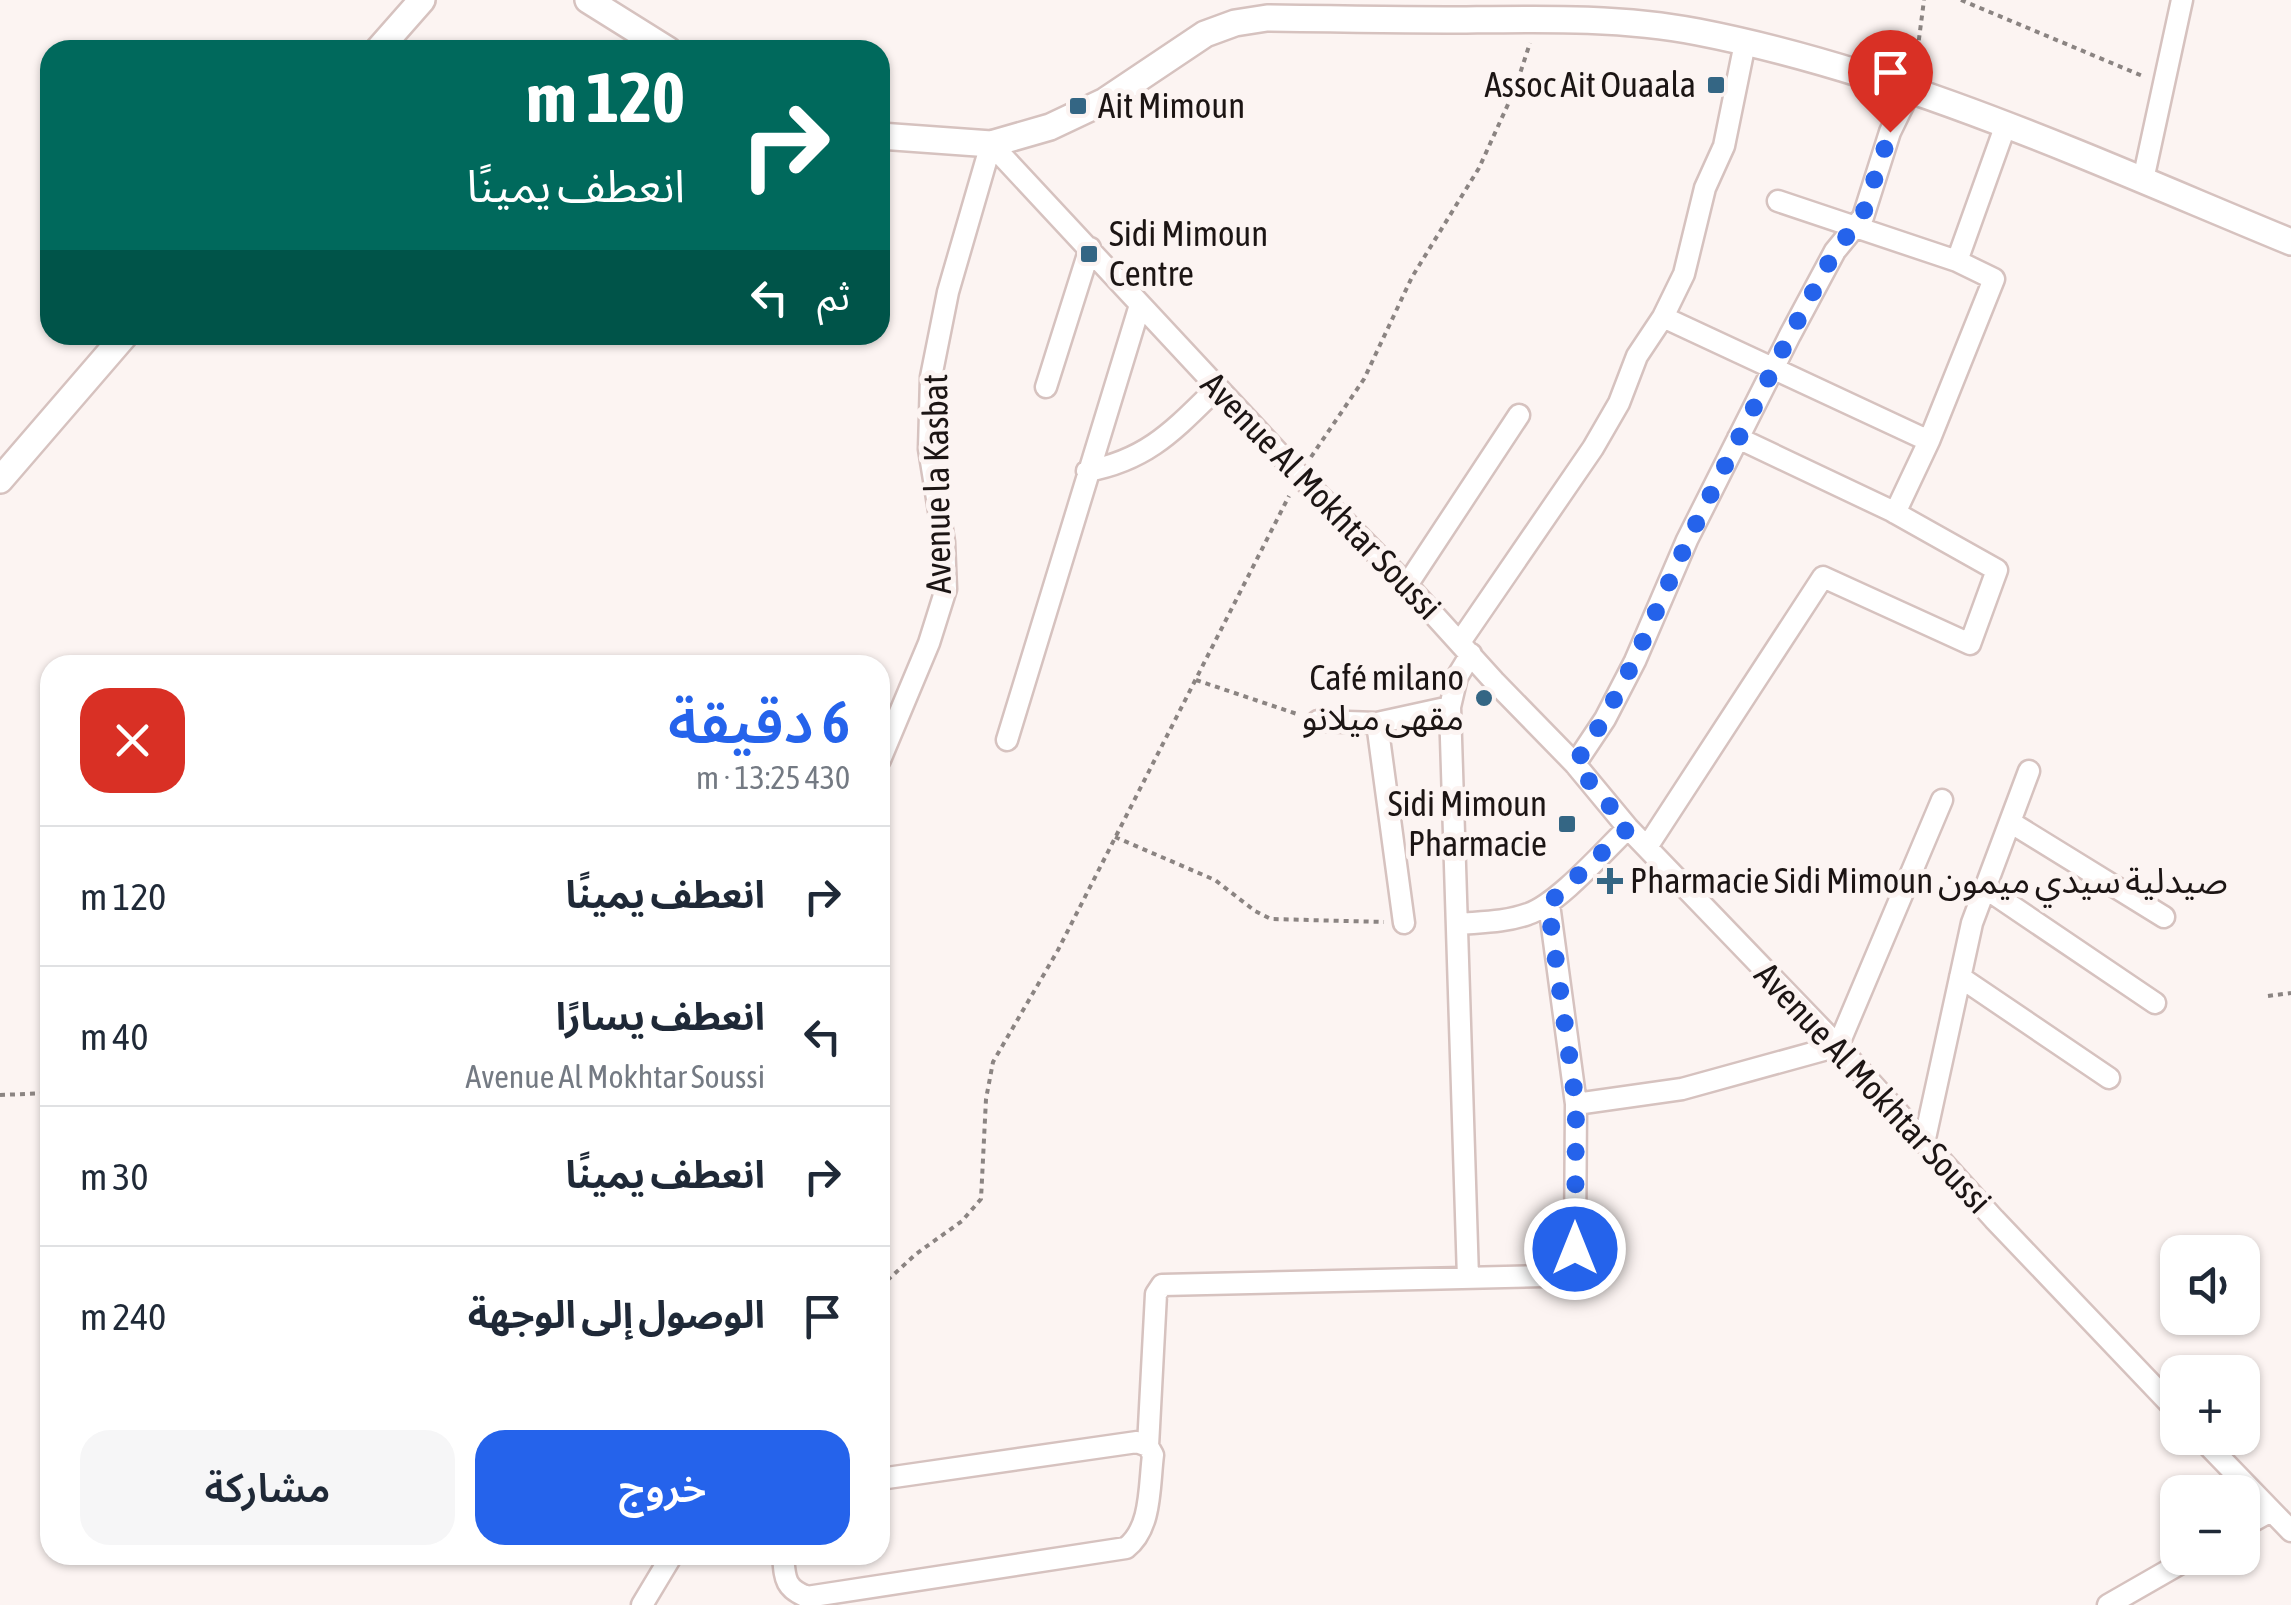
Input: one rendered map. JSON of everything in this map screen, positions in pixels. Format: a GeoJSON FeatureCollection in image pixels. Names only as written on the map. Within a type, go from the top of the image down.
{"type":"FeatureCollection","features":[{"type":"Feature","properties":{"kind":"street"},"geometry":{"type":"LineString","coordinates":[[387,40],[422,0]]}},
{"type":"Feature","properties":{"kind":"street"},"geometry":{"type":"LineString","coordinates":[[588,0],[652,40]]}},
{"type":"Feature","properties":{"kind":"street"},"geometry":{"type":"LineString","coordinates":[[2143,180],[2182,0]]}},
{"type":"Feature","properties":{"kind":"street"},"geometry":{"type":"LineString","coordinates":[[890,137],[991,144],[1050,128],[1105,101],[1193,40],[1235,23],[1266,18],[1648,25],[1698,32],[1808,58],[1910,91],[2143,180],[2291,242]]}},
{"type":"Feature","properties":{"kind":"street"},"geometry":{"type":"LineString","coordinates":[[1468,1278],[1450,707],[1465,648],[1593,448],[1618,403],[1637,356],[1663,317],[1684,274],[1705,188],[1724,146],[1744,43]]}},
{"type":"Feature","properties":{"kind":"street"},"geometry":{"type":"LineString","coordinates":[[1575,764],[1634,661],[1688,540],[1774,367],[1835,251],[1869,202],[1890,132],[1910,91]]}},
{"type":"Feature","properties":{"kind":"street"},"geometry":{"type":"LineString","coordinates":[[1956,261],[2005,127]]}},
{"type":"Feature","properties":{"kind":"street","name":"Avenue Al Mokhtar Soussi"},"geometry":{"type":"LineString","coordinates":[[991,144],[1300,476],[1407,584],[1575,764],[1628,828],[1838,1046],[1924,1144],[2160,1393]]}},
{"type":"Feature","properties":{"kind":"street","name":"Avenue la Kasbat"},"geometry":{"type":"LineString","coordinates":[[890,737],[930,643],[946,589],[944,542],[929,449],[931,377],[948,292],[991,144]]}},
{"type":"Feature","properties":{"kind":"street"},"geometry":{"type":"LineString","coordinates":[[1778,202],[1956,261],[1994,279],[1895,513]]}},
{"type":"Feature","properties":{"kind":"street"},"geometry":{"type":"LineString","coordinates":[[1046,388],[1090,248]]}},
{"type":"Feature","properties":{"kind":"street"},"geometry":{"type":"LineString","coordinates":[[1007,740],[1140,305]]}},
{"type":"Feature","properties":{"kind":"street"},"geometry":{"type":"LineString","coordinates":[[1663,317],[1929,440]]}},
{"type":"Feature","properties":{"kind":"street"},"geometry":{"type":"LineString","coordinates":[[0,480],[116,345]]}},
{"type":"Feature","properties":{"kind":"street"},"geometry":{"type":"LineString","coordinates":[[1087,471],[1138,457],[1172,433],[1217,388]]}},
{"type":"Feature","properties":{"kind":"street"},"geometry":{"type":"LineString","coordinates":[[1407,584],[1520,415]]}},
{"type":"Feature","properties":{"kind":"street"},"geometry":{"type":"LineString","coordinates":[[1647,847],[1823,577],[1970,644],[1998,570],[1895,513],[1738,438]]}},
{"type":"Feature","properties":{"kind":"street"},"geometry":{"type":"LineString","coordinates":[[1318,721],[1377,724],[1450,707]]}},
{"type":"Feature","properties":{"kind":"street"},"geometry":{"type":"LineString","coordinates":[[1377,724],[1404,923]]}},
{"type":"Feature","properties":{"kind":"street"},"geometry":{"type":"LineString","coordinates":[[1924,1144],[1972,923],[2030,771]]}},
{"type":"Feature","properties":{"kind":"street"},"geometry":{"type":"LineString","coordinates":[[1576,1104],[1682,1089],[1838,1046],[1942,800]]}},
{"type":"Feature","properties":{"kind":"street"},"geometry":{"type":"LineString","coordinates":[[2010,822],[2164,917]]}},
{"type":"Feature","properties":{"kind":"street"},"geometry":{"type":"LineString","coordinates":[[1459,924],[1507,920],[1548,904],[1628,828]]}},
{"type":"Feature","properties":{"kind":"street"},"geometry":{"type":"LineString","coordinates":[[1985,888],[2155,1003]]}},
{"type":"Feature","properties":{"kind":"street"},"geometry":{"type":"LineString","coordinates":[[784,1565],[785,1584],[808,1597],[1126,1548],[1138,1540],[1153,1455],[1148,1446],[1156,1294],[1162,1286],[1544,1276],[1562,1267],[1575,1249],[1576,1104],[1548,904]]}},
{"type":"Feature","properties":{"kind":"street"},"geometry":{"type":"LineString","coordinates":[[1960,978],[2109,1078]]}},
{"type":"Feature","properties":{"kind":"street"},"geometry":{"type":"LineString","coordinates":[[890,1477],[1136,1442],[1148,1446]]}},
{"type":"Feature","properties":{"kind":"street"},"geometry":{"type":"LineString","coordinates":[[2218,1455],[2291,1531]]}},
{"type":"Feature","properties":{"kind":"street"},"geometry":{"type":"LineString","coordinates":[[2260,1517],[2271,1511]]}},
{"type":"Feature","properties":{"kind":"street"},"geometry":{"type":"LineString","coordinates":[[642,1605],[666,1565]]}},
{"type":"Feature","properties":{"kind":"street"},"geometry":{"type":"LineString","coordinates":[[2108,1605],[2160,1575]]}},
{"type":"Feature","properties":{"kind":"path"},"geometry":{"type":"LineString","coordinates":[[1910,91],[1924,0]]}},
{"type":"Feature","properties":{"kind":"path"},"geometry":{"type":"LineString","coordinates":[[1961,0],[2164,84]]}},
{"type":"Feature","properties":{"kind":"path"},"geometry":{"type":"LineString","coordinates":[[890,1278],[962,1222],[980,1199],[986,1100],[993,1062],[1058,950],[1300,476],[1329,426],[1364,379],[1412,277],[1480,168],[1516,89],[1537,20]]}},
{"type":"Feature","properties":{"kind":"path"},"geometry":{"type":"LineString","coordinates":[[1196,680],[1318,721]]}},
{"type":"Feature","properties":{"kind":"path"},"geometry":{"type":"LineString","coordinates":[[1115,838],[1215,880],[1271,919],[1404,923]]}},
{"type":"Feature","properties":{"kind":"path"},"geometry":{"type":"LineString","coordinates":[[2268,996],[2291,992]]}},
{"type":"Feature","properties":{"kind":"path"},"geometry":{"type":"LineString","coordinates":[[0,1096],[40,1094]]}},
{"type":"Feature","properties":{"kind":"place","name":"Assoc Ait Ouaala"},"geometry":{"type":"Point","coordinates":[1716,85]}},
{"type":"Feature","properties":{"kind":"place","name":"Ait Mimoun"},"geometry":{"type":"Point","coordinates":[1078,106]}},
{"type":"Feature","properties":{"kind":"place","name":"Sidi Mimoun Centre"},"geometry":{"type":"Point","coordinates":[1089,254]}},
{"type":"Feature","properties":{"kind":"place","name":"Café milano مقهى ميلانو"},"geometry":{"type":"Point","coordinates":[1484,698]}},
{"type":"Feature","properties":{"kind":"place","name":"Sidi Mimoun Pharmacie"},"geometry":{"type":"Point","coordinates":[1567,824]}},
{"type":"Feature","properties":{"kind":"place","name":"Pharmacie Sidi Mimoun صيدلية سيدي ميمون"},"geometry":{"type":"Point","coordinates":[1610,881]}},
{"type":"Feature","properties":{"kind":"route"},"geometry":{"type":"LineString","coordinates":[[1575,1249],[1576,1104],[1548,904],[1628,828],[1575,764],[1634,661],[1688,540],[1790,335],[1835,251],[1862,217],[1890,132]]}}]}
